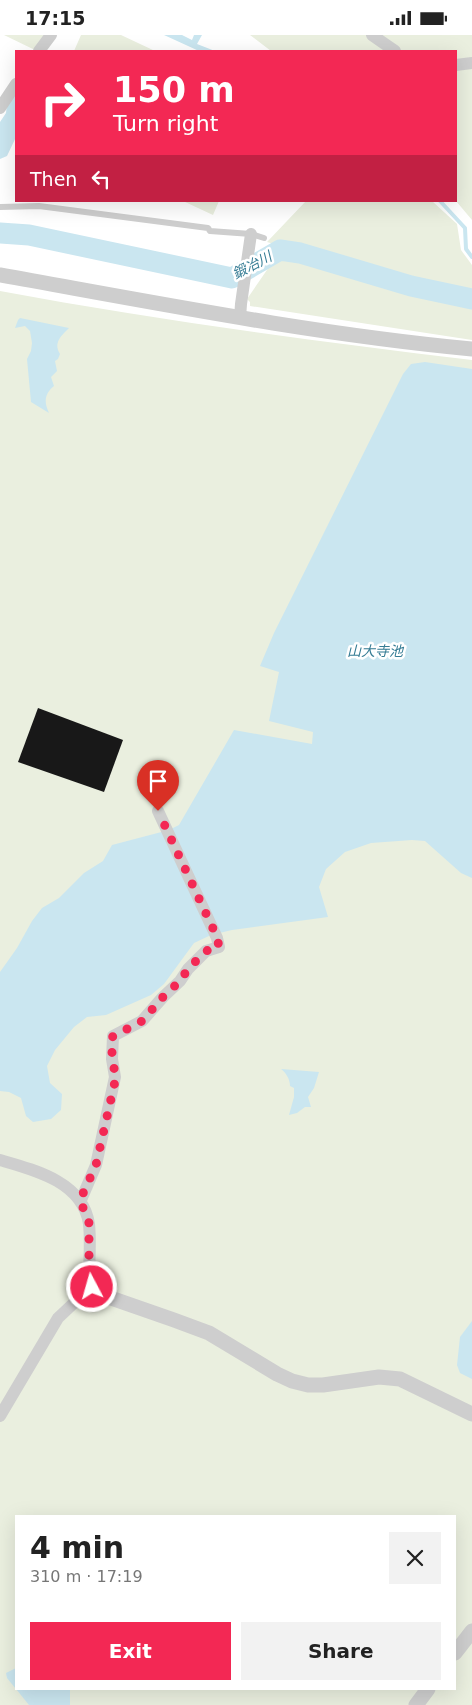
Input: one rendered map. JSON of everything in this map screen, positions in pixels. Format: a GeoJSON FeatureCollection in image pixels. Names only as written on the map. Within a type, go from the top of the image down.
{"type":"FeatureCollection","features":[{"type":"Feature","properties":{"kind":"street"},"geometry":{"type":"LineString","coordinates":[[40,50],[51,35]]}},
{"type":"Feature","properties":{"kind":"street"},"geometry":{"type":"LineString","coordinates":[[372,35],[394,50]]}},
{"type":"Feature","properties":{"kind":"street"},"geometry":{"type":"LineString","coordinates":[[457,65],[472,63]]}},
{"type":"Feature","properties":{"kind":"street"},"geometry":{"type":"LineString","coordinates":[[0,108],[15,86]]}},
{"type":"Feature","properties":{"kind":"street"},"geometry":{"type":"LineString","coordinates":[[241,311],[258,236]]}},
{"type":"Feature","properties":{"kind":"street"},"geometry":{"type":"LineString","coordinates":[[0,275],[241,311],[394,341],[472,349]]}},
{"type":"Feature","properties":{"kind":"street"},"geometry":{"type":"LineString","coordinates":[[80,1200],[96,1165],[116,1077],[112,1059],[112,1037],[142,1021],[206,951],[219,947],[217,937],[158,811]]}},
{"type":"Feature","properties":{"kind":"street"},"geometry":{"type":"LineString","coordinates":[[0,1160],[39,1171],[67,1187],[80,1200],[89,1223],[89,1279],[96,1293],[174,1319],[209,1333],[292,1381],[308,1385],[323,1385],[379,1377],[400,1379],[472,1414]]}},
{"type":"Feature","properties":{"kind":"street"},"geometry":{"type":"LineString","coordinates":[[0,1416],[58,1318],[92,1287]]}},
{"type":"Feature","properties":{"kind":"street"},"geometry":{"type":"LineString","coordinates":[[456,1652],[472,1631]]}},
{"type":"Feature","properties":{"kind":"street"},"geometry":{"type":"LineString","coordinates":[[416,1705],[427,1690]]}},
{"type":"Feature","properties":{"kind":"lane"},"geometry":{"type":"LineString","coordinates":[[0,207],[39,206],[208,228],[210,231],[258,236]]}},
{"type":"Feature","properties":{"kind":"green space"},"geometry":{"type":"Polygon","coordinates":[[[4,35],[48,35],[38,50],[4,35]]]}},
{"type":"Feature","properties":{"kind":"green space"},"geometry":{"type":"Polygon","coordinates":[[[81,35],[121,35],[153,50],[74,50],[81,35]]]}},
{"type":"Feature","properties":{"kind":"green space"},"geometry":{"type":"Polygon","coordinates":[[[250,35],[472,35],[472,220],[457,202],[457,50],[270,50],[250,35]]]}},
{"type":"Feature","properties":{"kind":"green space"},"geometry":{"type":"Polygon","coordinates":[[[185,202],[219,202],[213,215],[185,202]]]}},
{"type":"Feature","properties":{"kind":"green space"},"geometry":{"type":"Polygon","coordinates":[[[305,202],[433,202],[457,224],[461,250],[472,265],[472,292],[410,278],[304,249],[267,242],[305,202]]]}},
{"type":"Feature","properties":{"kind":"green space"},"geometry":{"type":"Polygon","coordinates":[[[278,254],[393,286],[472,303],[472,340],[250,306],[250,302],[247,299],[278,254]]]}},
{"type":"Feature","properties":{"kind":"green space"},"geometry":{"type":"Polygon","coordinates":[[[0,291],[235,329],[472,360],[472,1705],[0,1705],[0,291]]]}},
{"type":"Feature","properties":{"kind":"water"},"geometry":{"type":"Polygon","coordinates":[[[164,35],[182,35],[192,40],[194,35],[202,35],[197,44],[212,50],[197,50],[164,35]]]}},
{"type":"Feature","properties":{"kind":"water"},"geometry":{"type":"Polygon","coordinates":[[[15,92],[15,139],[7,156],[0,159],[0,122],[6,113],[7,104],[15,92]]]}},
{"type":"Feature","properties":{"kind":"water"},"geometry":{"type":"Polygon","coordinates":[[[20,318],[69,328],[61,337],[57,346],[60,354],[55,361],[57,371],[51,377],[54,386],[48,392],[46,399],[49,413],[31,402],[27,359],[32,343],[30,331],[25,326],[15,328],[20,318]]]}},
{"type":"Feature","properties":{"kind":"water","name":"山大寺池"},"geometry":{"type":"Polygon","coordinates":[[[425,362],[472,369],[472,878],[461,873],[425,841],[371,843],[345,852],[326,869],[319,887],[328,917],[232,930],[211,935],[194,943],[164,984],[151,995],[106,1015],[87,1017],[74,1027],[55,1050],[47,1066],[50,1083],[62,1094],[61,1110],[51,1119],[33,1122],[26,1116],[21,1098],[9,1092],[0,1091],[0,972],[42,908],[59,898],[84,873],[103,861],[112,845],[169,830],[179,825],[234,730],[312,744],[313,732],[269,721],[279,672],[260,666],[274,633],[403,374],[411,364],[425,362]]]}},
{"type":"Feature","properties":{"kind":"water"},"geometry":{"type":"Polygon","coordinates":[[[281,1069],[319,1072],[314,1088],[308,1097],[311,1107],[305,1107],[297,1113],[289,1115],[294,1097],[294,1088],[290,1086],[285,1072],[281,1069]]]}},
{"type":"Feature","properties":{"kind":"water"},"geometry":{"type":"Polygon","coordinates":[[[472,1321],[472,1379],[460,1373],[457,1365],[460,1337],[472,1321]]]}},
{"type":"Feature","properties":{"kind":"water"},"geometry":{"type":"Polygon","coordinates":[[[15,1668],[15,1688],[7,1678],[6,1673],[15,1668]]]}},
{"type":"Feature","properties":{"kind":"water"},"geometry":{"type":"Polygon","coordinates":[[[17,1690],[70,1690],[70,1705],[29,1705],[17,1690]]]}},
{"type":"Feature","properties":{"kind":"building"},"geometry":{"type":"Polygon","coordinates":[[[38,708],[123,740],[104,792],[18,762],[38,708]]]}},
{"type":"Feature","properties":{"kind":"waterway"},"geometry":{"type":"LineString","coordinates":[[441,202],[465,228],[466,249],[472,257]]}},
{"type":"Feature","properties":{"kind":"waterway","name":"鍛冶川"},"geometry":{"type":"LineString","coordinates":[[0,233],[29,235],[232,278],[280,250],[300,253],[411,286],[472,299]]}},
{"type":"Feature","properties":{"kind":"route"},"geometry":{"type":"LineString","coordinates":[[92,1287],[89,1279],[89,1223],[80,1200],[96,1165],[116,1077],[112,1059],[112,1037],[142,1021],[206,951],[219,947],[217,937],[158,811]]}}]}
